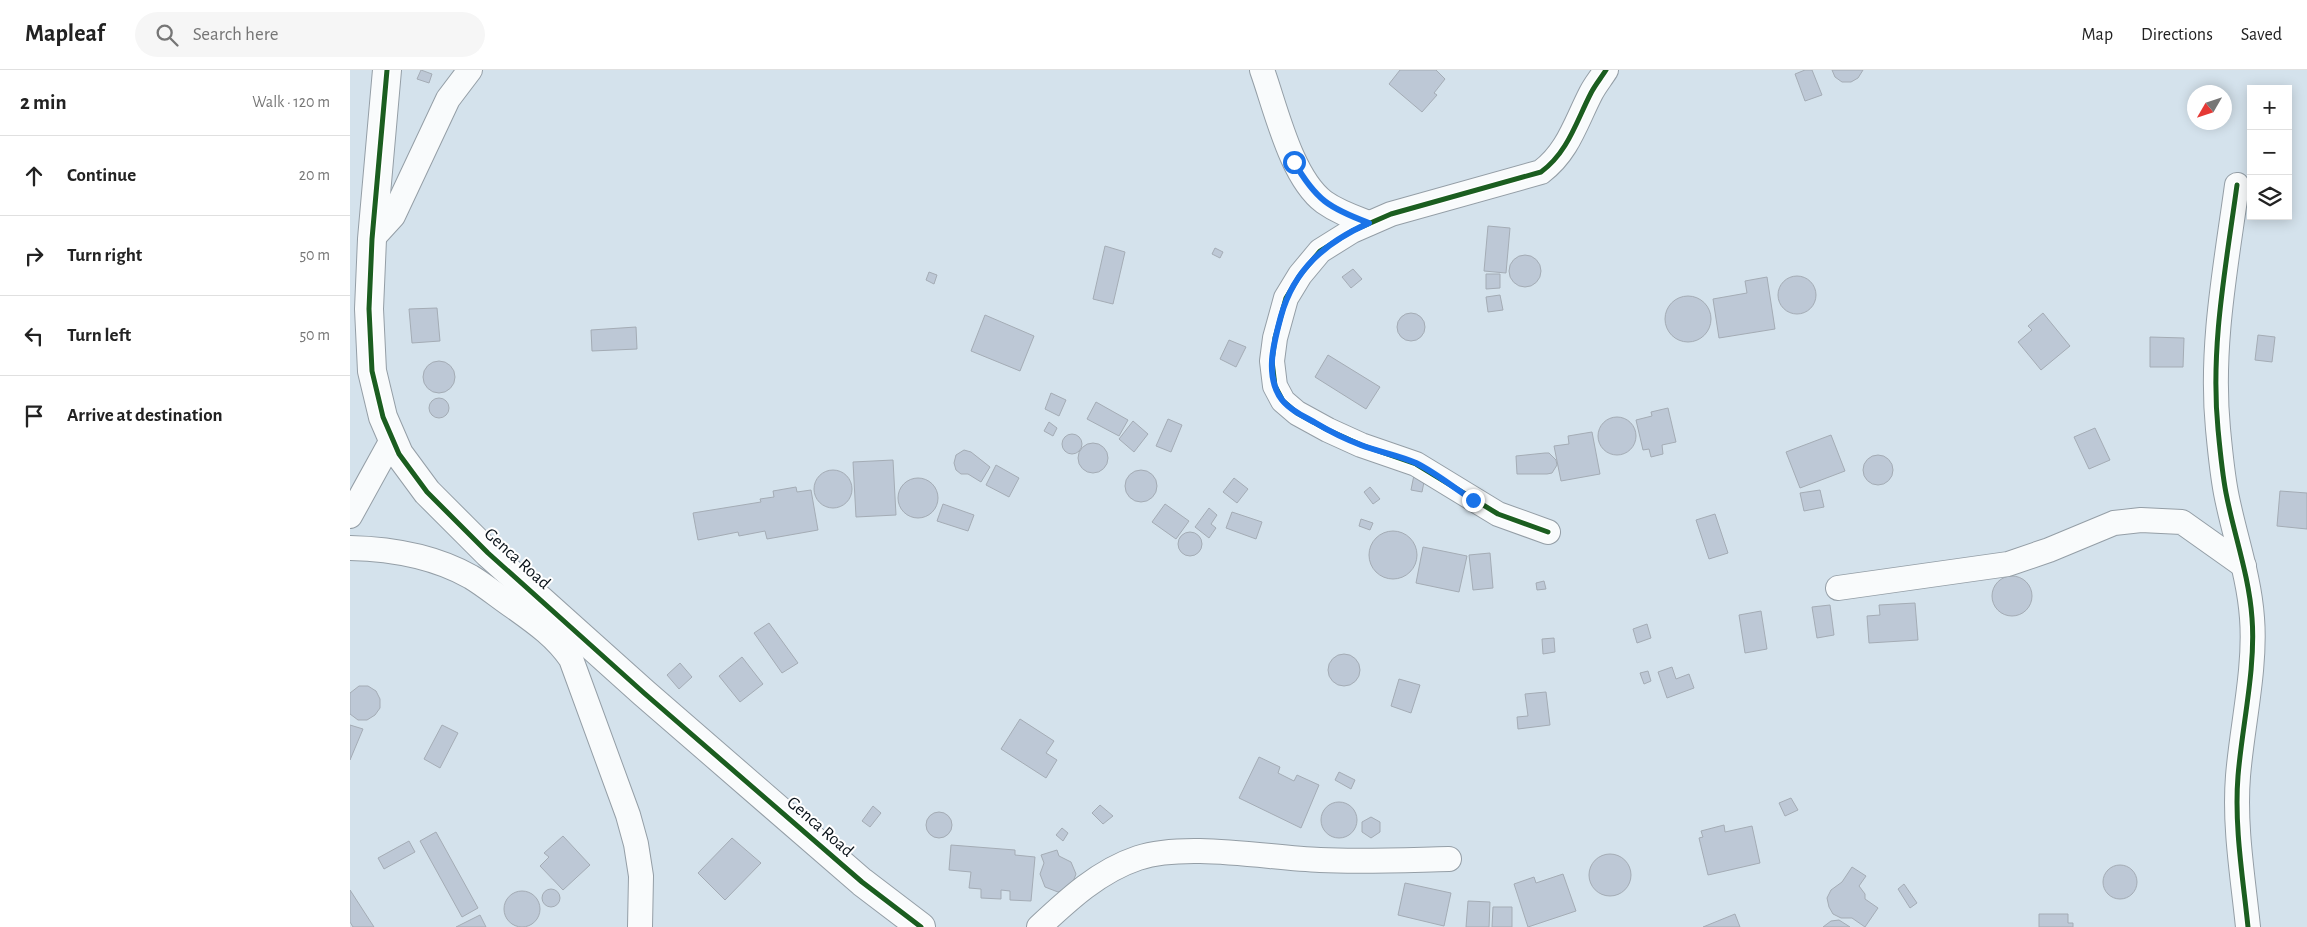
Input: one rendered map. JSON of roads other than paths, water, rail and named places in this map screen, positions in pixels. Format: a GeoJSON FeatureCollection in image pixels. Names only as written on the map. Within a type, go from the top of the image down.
{"type":"FeatureCollection","features":[{"type":"Feature","properties":{"kind":"street","name":"Genca Road"},"geometry":{"type":"LineString","coordinates":[[386,70],[372,239],[369,309],[372,371],[383,417],[399,454],[411,473],[427,492],[488,552],[652,699],[862,882],[921,927]]}},
{"type":"Feature","properties":{"kind":"street"},"geometry":{"type":"LineString","coordinates":[[372,239],[393,216],[428,138],[448,99],[470,70]]}},
{"type":"Feature","properties":{"kind":"street"},"geometry":{"type":"LineString","coordinates":[[1262,70],[1294,162],[1308,186],[1323,201],[1341,213],[1369,223]]}},
{"type":"Feature","properties":{"kind":"street"},"geometry":{"type":"LineString","coordinates":[[1548,532],[1498,514],[1416,464],[1361,445],[1328,430],[1297,412],[1283,401],[1275,386],[1272,361],[1275,338],[1286,298],[1300,276],[1320,251],[1352,231],[1391,214],[1541,172],[1554,162],[1566,148],[1592,91],[1606,70]]}},
{"type":"Feature","properties":{"kind":"street"},"geometry":{"type":"LineString","coordinates":[[2237,185],[2222,289],[2215,369],[2218,428],[2226,492],[2244,566],[2252,619],[2252,657],[2238,779],[2240,849],[2248,927]]}},
{"type":"Feature","properties":{"kind":"street"},"geometry":{"type":"LineString","coordinates":[[350,516],[393,438]]}},
{"type":"Feature","properties":{"kind":"street"},"geometry":{"type":"LineString","coordinates":[[1838,588],[2008,564],[2049,550],[2114,523],[2141,520],[2182,522],[2244,566]]}},
{"type":"Feature","properties":{"kind":"street"},"geometry":{"type":"LineString","coordinates":[[350,548],[398,550],[453,568],[472,578],[535,622],[555,638],[565,650],[571,659],[636,844],[641,876],[640,927]]}},
{"type":"Feature","properties":{"kind":"street"},"geometry":{"type":"LineString","coordinates":[[1040,927],[1064,903],[1106,871],[1139,857],[1173,851],[1321,860],[1450,859]]}}]}
